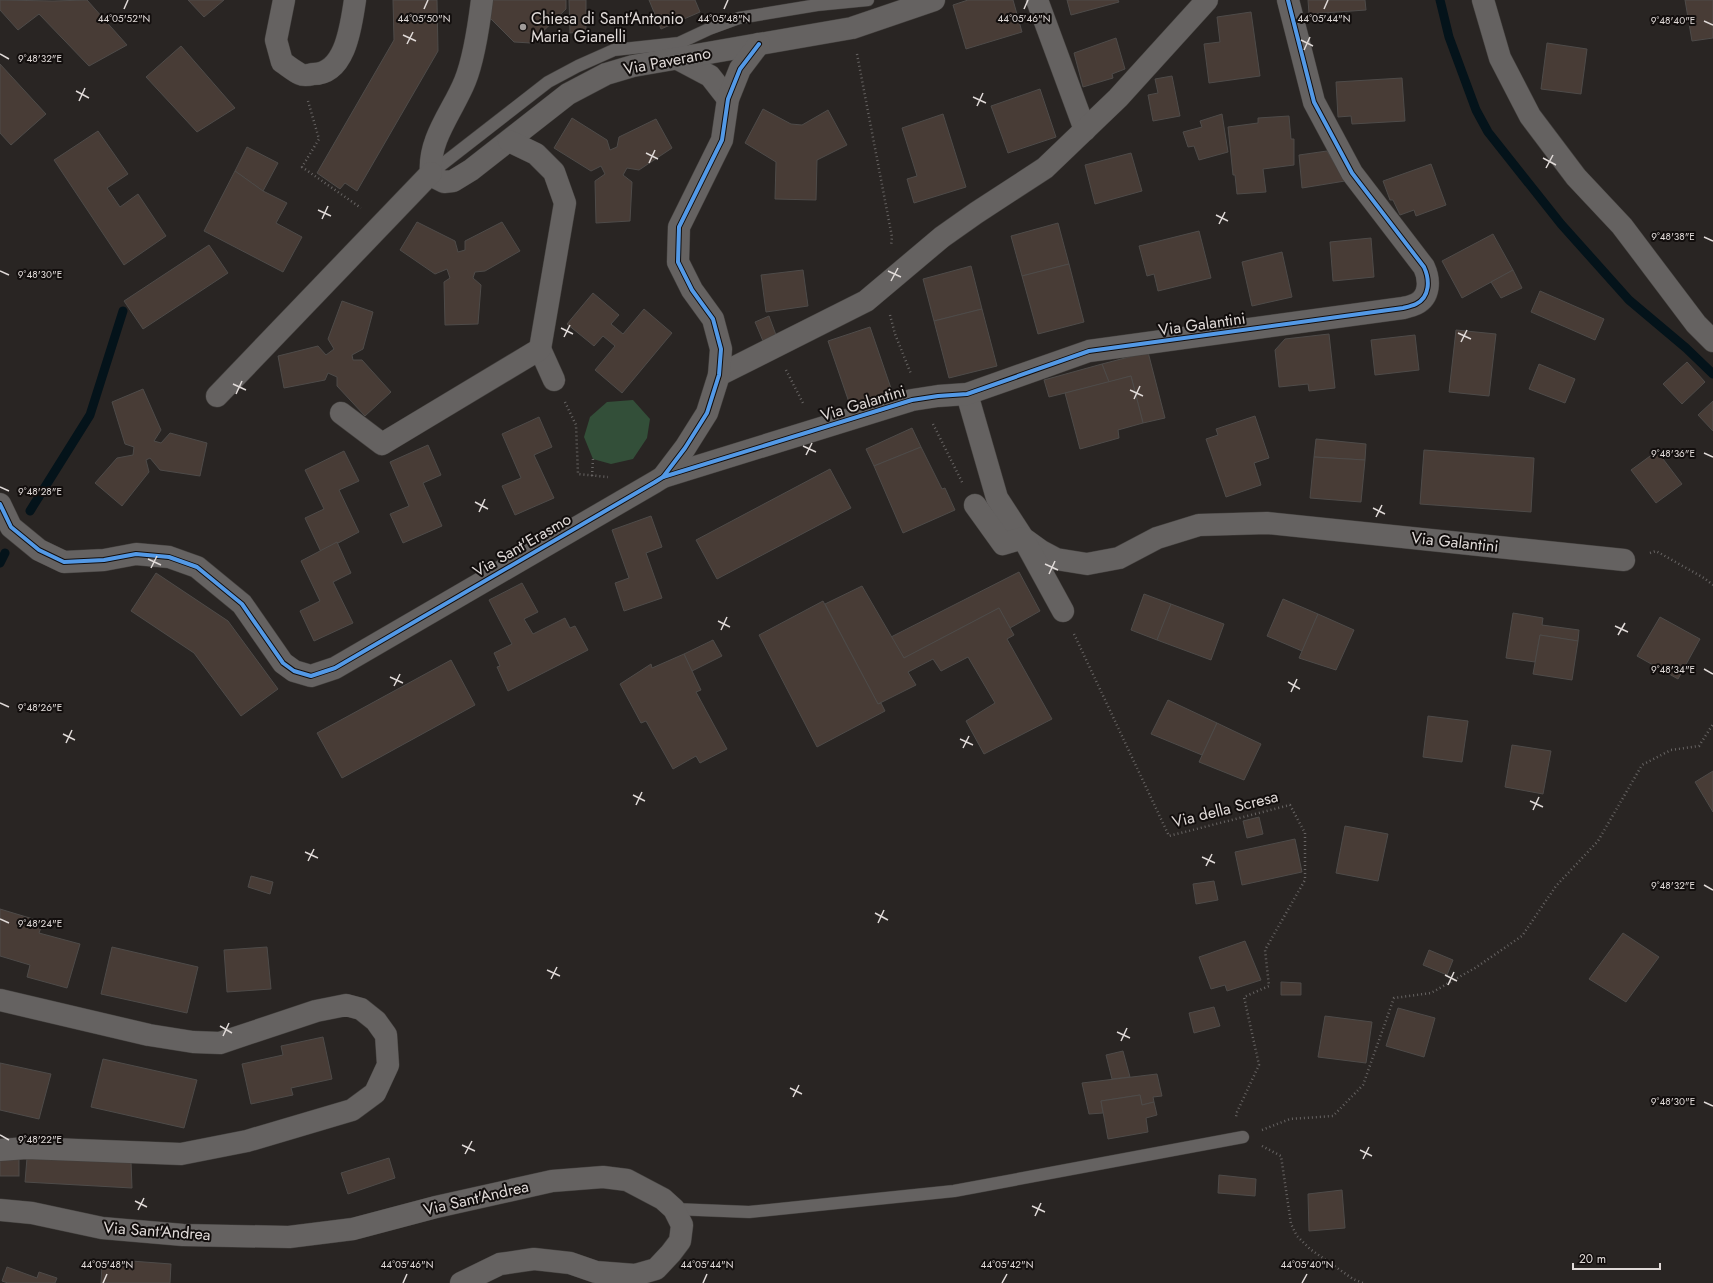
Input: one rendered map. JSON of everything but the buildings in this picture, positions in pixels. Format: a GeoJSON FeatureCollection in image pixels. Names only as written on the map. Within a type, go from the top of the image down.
{"type":"FeatureCollection","features":[{"type":"Feature","properties":{"kind":"street"},"geometry":{"type":"LineString","coordinates":[[284,0],[276,40],[282,62],[301,75],[321,74],[334,65],[344,51],[356,0]]}},
{"type":"Feature","properties":{"kind":"street"},"geometry":{"type":"LineString","coordinates":[[217,396],[431,173],[430,161],[438,136],[465,81],[479,24],[482,0]]}},
{"type":"Feature","properties":{"kind":"street"},"geometry":{"type":"LineString","coordinates":[[1037,0],[1085,130]]}},
{"type":"Feature","properties":{"kind":"street"},"geometry":{"type":"LineString","coordinates":[[719,374],[866,301],[942,237],[1045,168],[1118,98],[1207,0]]}},
{"type":"Feature","properties":{"kind":"street","name":"Via Galantini"},"geometry":{"type":"LineString","coordinates":[[663,477],[912,400],[967,394],[1089,351],[1403,308],[1416,304],[1423,298],[1428,289],[1428,276],[1424,267],[1352,173],[1314,102],[1288,0]]}},
{"type":"Feature","properties":{"kind":"street"},"geometry":{"type":"LineString","coordinates":[[1483,0],[1500,58],[1530,116],[1576,177],[1622,226],[1696,324],[1713,341]]}},
{"type":"Feature","properties":{"kind":"street","name":"Via Paverano"},"geometry":{"type":"LineString","coordinates":[[431,173],[436,178],[444,182],[453,180],[471,170],[568,94],[606,74],[633,66],[852,28],[918,2]]}},
{"type":"Feature","properties":{"kind":"street","name":"Via Sant'Erasmo"},"geometry":{"type":"LineString","coordinates":[[0,504],[11,526],[39,550],[64,562],[104,560],[136,554],[169,557],[197,567],[242,604],[283,663],[294,671],[311,676],[335,668],[663,477],[684,448],[706,413],[719,374],[721,349],[714,319],[692,290],[678,262],[679,227],[722,140],[728,99],[740,69],[759,44]]}},
{"type":"Feature","properties":{"kind":"street"},"geometry":{"type":"LineString","coordinates":[[678,59],[710,76],[728,99]]}},
{"type":"Feature","properties":{"kind":"street"},"geometry":{"type":"LineString","coordinates":[[509,141],[536,154],[554,172],[565,203],[540,349],[554,380]]}},
{"type":"Feature","properties":{"kind":"street"},"geometry":{"type":"LineString","coordinates":[[341,413],[382,444],[540,349]]}},
{"type":"Feature","properties":{"kind":"street","name":"Via Galantini"},"geometry":{"type":"LineString","coordinates":[[967,394],[997,498],[1023,538],[1041,551],[1056,559],[1088,564],[1119,558],[1157,538],[1199,525],[1267,523],[1624,560]]}},
{"type":"Feature","properties":{"kind":"street"},"geometry":{"type":"LineString","coordinates":[[975,505],[1003,544],[1023,538],[1063,611]]}},
{"type":"Feature","properties":{"kind":"street"},"geometry":{"type":"LineString","coordinates":[[0,1000],[149,1035],[193,1042],[213,1043],[220,1043],[316,1011],[346,1006],[361,1010],[376,1021],[386,1035],[388,1065],[375,1093],[352,1110],[247,1141],[180,1154],[26,1148],[0,1150]]}},
{"type":"Feature","properties":{"kind":"street","name":"Via Sant'Andrea"},"geometry":{"type":"LineString","coordinates":[[0,1210],[32,1213],[110,1228],[183,1235],[288,1237],[354,1229],[436,1207],[552,1181],[603,1176],[627,1180],[663,1199],[674,1209],[682,1225],[680,1241],[672,1253],[656,1269],[635,1276],[596,1272],[570,1263],[534,1259],[500,1264],[461,1283]]}},
{"type":"Feature","properties":{"kind":"lane"},"geometry":{"type":"LineString","coordinates":[[431,173],[548,82],[578,66],[614,50],[679,43],[709,29],[739,18],[817,5],[868,0]]}},
{"type":"Feature","properties":{"kind":"lane"},"geometry":{"type":"LineString","coordinates":[[674,1209],[749,1212],[954,1191],[1243,1137]]}},
{"type":"Feature","properties":{"kind":"path"},"geometry":{"type":"LineString","coordinates":[[852,28],[892,237],[883,287],[895,334],[911,376]]}},
{"type":"Feature","properties":{"kind":"path"},"geometry":{"type":"LineString","coordinates":[[301,75],[319,139],[302,167],[366,211]]}},
{"type":"Feature","properties":{"kind":"path"},"geometry":{"type":"LineString","coordinates":[[774,347],[816,430]]}},
{"type":"Feature","properties":{"kind":"path"},"geometry":{"type":"LineString","coordinates":[[554,380],[576,425],[578,474],[615,478]]}},
{"type":"Feature","properties":{"kind":"path"},"geometry":{"type":"LineString","coordinates":[[931,421],[975,505]]}},
{"type":"Feature","properties":{"kind":"path"},"geometry":{"type":"LineString","coordinates":[[592,476],[593,459]]}},
{"type":"Feature","properties":{"kind":"path"},"geometry":{"type":"LineString","coordinates":[[1624,560],[1656,551],[1704,578],[1713,585]]}},
{"type":"Feature","properties":{"kind":"path"},"geometry":{"type":"LineString","coordinates":[[1243,1137],[1290,1119],[1333,1116],[1363,1085],[1394,998],[1431,993],[1475,968],[1522,936],[1556,886],[1598,842],[1642,765],[1671,750],[1699,746],[1713,724]]}},
{"type":"Feature","properties":{"kind":"path"},"geometry":{"type":"LineString","coordinates":[[1243,1137],[1281,1156],[1291,1224],[1298,1236],[1310,1249],[1353,1279],[1363,1283]]}},
{"type":"Feature","properties":{"kind":"green space"},"geometry":{"type":"Polygon","coordinates":[[[633,400],[650,419],[647,438],[633,459],[611,464],[593,459],[584,437],[590,417],[607,402],[633,400]]]}},
{"type":"Feature","properties":{"kind":"waterway"},"geometry":{"type":"LineString","coordinates":[[1440,0],[1449,37],[1476,110],[1488,132],[1561,224],[1629,300],[1686,348],[1713,374]]}},
{"type":"Feature","properties":{"kind":"waterway"},"geometry":{"type":"LineString","coordinates":[[30,511],[90,415],[123,311]]}},
{"type":"Feature","properties":{"kind":"waterway"},"geometry":{"type":"LineString","coordinates":[[0,563],[5,553]]}},
{"type":"Feature","properties":{"kind":"cycle path"},"geometry":{"type":"LineString","coordinates":[[663,477],[912,400],[967,394],[1089,351],[1403,308],[1421,301],[1428,288],[1424,267],[1352,173],[1314,102],[1288,0]]}},
{"type":"Feature","properties":{"kind":"cycle path"},"geometry":{"type":"LineString","coordinates":[[0,504],[11,527],[39,550],[64,562],[104,560],[136,554],[169,557],[197,567],[242,604],[283,663],[294,671],[311,676],[335,668],[655,482],[663,477],[685,448],[707,413],[719,375],[721,349],[713,319],[692,290],[678,262],[679,227],[722,140],[728,99],[740,69],[759,44]]}},
{"type":"Feature","properties":{"kind":"place","name":"Chiesa di Sant'Antonio Maria Gianelli"},"geometry":{"type":"Point","coordinates":[523,27]}}]}
